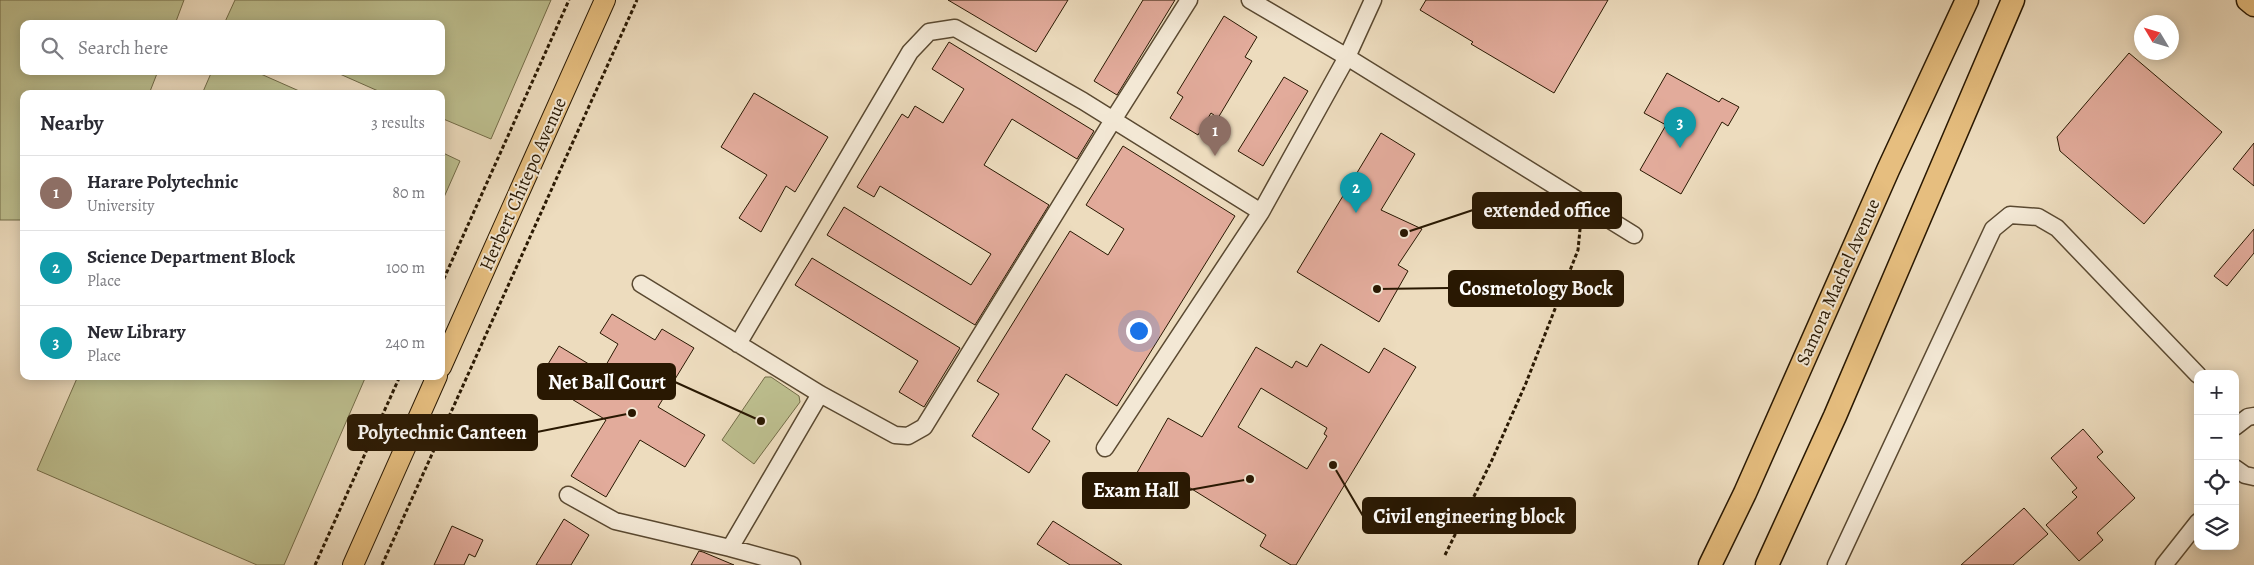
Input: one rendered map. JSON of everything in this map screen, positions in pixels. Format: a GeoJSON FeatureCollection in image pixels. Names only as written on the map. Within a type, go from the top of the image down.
{"type":"FeatureCollection","features":[{"type":"Feature","properties":{"kind":"highway","name":"Samora Machel Avenue"},"geometry":{"type":"LineString","coordinates":[[1710,565],[1745,493],[1888,170],[1967,0]]}},
{"type":"Feature","properties":{"kind":"highway"},"geometry":{"type":"LineString","coordinates":[[1767,565],[1835,416],[2013,0]]}},
{"type":"Feature","properties":{"kind":"highway"},"geometry":{"type":"LineString","coordinates":[[2248,0],[2254,5]]}},
{"type":"Feature","properties":{"kind":"main road","name":"Herbert Chitepo Avenue"},"geometry":{"type":"LineString","coordinates":[[445,358],[606,0]]}},
{"type":"Feature","properties":{"kind":"main road"},"geometry":{"type":"LineString","coordinates":[[353,565],[435,380]]}},
{"type":"Feature","properties":{"kind":"street"},"geometry":{"type":"LineString","coordinates":[[641,284],[820,394],[894,435],[908,436],[924,427],[1113,120],[1190,0]]}},
{"type":"Feature","properties":{"kind":"street"},"geometry":{"type":"LineString","coordinates":[[1250,0],[1347,57],[1634,235]]}},
{"type":"Feature","properties":{"kind":"street"},"geometry":{"type":"LineString","coordinates":[[1105,448],[1261,212],[1347,57],[1373,0]]}},
{"type":"Feature","properties":{"kind":"street"},"geometry":{"type":"LineString","coordinates":[[738,344],[910,52],[929,32],[955,28],[1084,101],[1261,212]]}},
{"type":"Feature","properties":{"kind":"street"},"geometry":{"type":"LineString","coordinates":[[1836,565],[1993,229],[2010,215],[2038,217],[2057,228],[2194,372]]}},
{"type":"Feature","properties":{"kind":"street"},"geometry":{"type":"LineString","coordinates":[[730,548],[820,394]]}},
{"type":"Feature","properties":{"kind":"street"},"geometry":{"type":"LineString","coordinates":[[2239,408],[2251,416],[2239,424]]}},
{"type":"Feature","properties":{"kind":"street"},"geometry":{"type":"LineString","coordinates":[[2239,471],[2254,477]]}},
{"type":"Feature","properties":{"kind":"street"},"geometry":{"type":"LineString","coordinates":[[568,495],[615,521],[730,548],[792,565]]}},
{"type":"Feature","properties":{"kind":"street"},"geometry":{"type":"LineString","coordinates":[[2164,565],[2194,527]]}},
{"type":"Feature","properties":{"kind":"path"},"geometry":{"type":"LineString","coordinates":[[445,276],[569,0]]}},
{"type":"Feature","properties":{"kind":"path"},"geometry":{"type":"LineString","coordinates":[[382,565],[637,0]]}},
{"type":"Feature","properties":{"kind":"path"},"geometry":{"type":"LineString","coordinates":[[1445,555],[1492,460],[1526,383],[1578,250],[1582,203]]}},
{"type":"Feature","properties":{"kind":"path"},"geometry":{"type":"LineString","coordinates":[[315,565],[398,380]]}},
{"type":"Feature","properties":{"kind":"green space"},"geometry":{"type":"Polygon","coordinates":[[[0,0],[184,0],[176,20],[20,20],[20,75],[156,75],[151,90],[20,90],[20,220],[0,220],[0,0]]]}},
{"type":"Feature","properties":{"kind":"green space"},"geometry":{"type":"Polygon","coordinates":[[[235,0],[551,0],[491,139],[445,120],[445,90],[376,90],[342,75],[445,75],[445,20],[226,20],[235,0]]]}},
{"type":"Feature","properties":{"kind":"green space"},"geometry":{"type":"Polygon","coordinates":[[[210,75],[263,75],[297,90],[204,90],[210,75]]]}},
{"type":"Feature","properties":{"kind":"green space"},"geometry":{"type":"Polygon","coordinates":[[[445,154],[460,161],[445,195],[445,154]]]}},
{"type":"Feature","properties":{"kind":"green space"},"geometry":{"type":"Polygon","coordinates":[[[765,377],[771,377],[799,396],[800,402],[754,464],[722,440],[765,377]]]}},
{"type":"Feature","properties":{"kind":"green space"},"geometry":{"type":"Polygon","coordinates":[[[76,380],[364,380],[284,565],[257,565],[37,470],[76,380]]]}},
{"type":"Feature","properties":{"kind":"building"},"geometry":{"type":"Polygon","coordinates":[[[948,0],[1068,0],[1036,52],[948,0]]]}},
{"type":"Feature","properties":{"kind":"building"},"geometry":{"type":"Polygon","coordinates":[[[1143,0],[1175,0],[1117,95],[1094,81],[1143,0]]]}},
{"type":"Feature","properties":{"kind":"building"},"geometry":{"type":"Polygon","coordinates":[[[1426,0],[1608,0],[1554,93],[1471,44],[1473,42],[1420,10],[1426,0]]]}},
{"type":"Feature","properties":{"kind":"building"},"geometry":{"type":"Polygon","coordinates":[[[1224,16],[1257,37],[1245,57],[1252,61],[1218,118],[1211,113],[1198,135],[1170,118],[1183,97],[1177,93],[1224,16]]]}},
{"type":"Feature","properties":{"kind":"building"},"geometry":{"type":"Polygon","coordinates":[[[949,42],[1094,131],[1077,159],[1012,119],[984,165],[1049,205],[975,325],[827,235],[844,207],[971,285],[991,254],[880,186],[874,197],[857,187],[902,114],[908,118],[915,106],[943,123],[964,89],[932,69],[949,42]]]}},
{"type":"Feature","properties":{"kind":"building"},"geometry":{"type":"Polygon","coordinates":[[[2129,53],[2134,57],[2134,60],[2137,60],[2222,132],[2144,224],[2060,151],[2057,137],[2129,53]]]}},
{"type":"Feature","properties":{"kind":"building"},"geometry":{"type":"Polygon","coordinates":[[[1667,73],[1719,102],[1722,98],[1739,107],[1728,126],[1722,122],[1681,194],[1640,170],[1666,125],[1644,113],[1667,73]]]}},
{"type":"Feature","properties":{"kind":"building"},"geometry":{"type":"Polygon","coordinates":[[[1284,77],[1308,91],[1263,166],[1238,151],[1284,77]]]}},
{"type":"Feature","properties":{"kind":"building"},"geometry":{"type":"Polygon","coordinates":[[[754,93],[828,137],[795,192],[786,186],[761,232],[739,218],[767,175],[721,147],[754,93]]]}},
{"type":"Feature","properties":{"kind":"building"},"geometry":{"type":"Polygon","coordinates":[[[1381,133],[1415,154],[1381,210],[1422,229],[1398,265],[1408,271],[1379,322],[1297,272],[1381,133]]]}},
{"type":"Feature","properties":{"kind":"building"},"geometry":{"type":"Polygon","coordinates":[[[2254,143],[2254,186],[2233,169],[2254,143]]]}},
{"type":"Feature","properties":{"kind":"building"},"geometry":{"type":"Polygon","coordinates":[[[1123,146],[1235,216],[1117,406],[1066,374],[1032,429],[1050,441],[1029,473],[972,436],[999,394],[977,381],[1070,231],[1108,255],[1124,229],[1086,205],[1123,146]]]}},
{"type":"Feature","properties":{"kind":"building"},"geometry":{"type":"Polygon","coordinates":[[[2254,229],[2254,253],[2227,286],[2214,276],[2254,229]]]}},
{"type":"Feature","properties":{"kind":"building"},"geometry":{"type":"Polygon","coordinates":[[[812,258],[960,348],[924,407],[899,392],[918,361],[795,285],[812,258]]]}},
{"type":"Feature","properties":{"kind":"building"},"geometry":{"type":"Polygon","coordinates":[[[612,314],[655,340],[662,329],[694,348],[658,407],[705,435],[685,467],[640,440],[606,497],[571,476],[606,420],[539,379],[559,346],[602,372],[618,344],[600,333],[612,314]]]}},
{"type":"Feature","properties":{"kind":"building"},"geometry":{"type":"Polygon","coordinates":[[[1321,344],[1369,373],[1384,348],[1416,367],[1296,565],[1291,565],[1260,546],[1266,535],[1166,473],[1156,491],[1134,478],[1168,418],[1202,437],[1256,347],[1292,368],[1296,361],[1307,367],[1321,344]],[[1261,388],[1238,427],[1307,469],[1327,436],[1324,434],[1327,428],[1261,388]]]}},
{"type":"Feature","properties":{"kind":"building"},"geometry":{"type":"Polygon","coordinates":[[[2083,429],[2103,452],[2097,457],[2135,498],[2097,533],[2103,540],[2079,561],[2046,525],[2077,497],[2072,492],[2077,488],[2051,458],[2083,429]]]}},
{"type":"Feature","properties":{"kind":"building"},"geometry":{"type":"Polygon","coordinates":[[[2024,508],[2048,534],[2013,565],[1961,565],[2024,508]]]}},
{"type":"Feature","properties":{"kind":"building"},"geometry":{"type":"Polygon","coordinates":[[[564,519],[589,535],[571,565],[536,565],[564,519]]]}},
{"type":"Feature","properties":{"kind":"building"},"geometry":{"type":"Polygon","coordinates":[[[1053,521],[1122,565],[1070,565],[1037,544],[1053,521]]]}},
{"type":"Feature","properties":{"kind":"building"},"geometry":{"type":"Polygon","coordinates":[[[452,526],[483,540],[475,557],[469,554],[464,565],[434,565],[452,526]]]}},
{"type":"Feature","properties":{"kind":"building"},"geometry":{"type":"Polygon","coordinates":[[[699,551],[703,552],[734,565],[691,565],[699,551]]]}},
{"type":"Feature","properties":{"kind":"place","name":"New Library"},"geometry":{"type":"Point","coordinates":[1680,148]}},
{"type":"Feature","properties":{"kind":"place","name":"Harare Polytechnic"},"geometry":{"type":"Point","coordinates":[1215,156]}},
{"type":"Feature","properties":{"kind":"place","name":"Science Department Block"},"geometry":{"type":"Point","coordinates":[1356,213]}},
{"type":"Feature","properties":{"kind":"place","name":"extended office"},"geometry":{"type":"Point","coordinates":[1404,233]}},
{"type":"Feature","properties":{"kind":"place","name":"Cosmetology Bock"},"geometry":{"type":"Point","coordinates":[1377,289]}},
{"type":"Feature","properties":{"kind":"place","name":"Polytechnic Canteen"},"geometry":{"type":"Point","coordinates":[632,413]}},
{"type":"Feature","properties":{"kind":"place","name":"Net Ball Court"},"geometry":{"type":"Point","coordinates":[761,421]}},
{"type":"Feature","properties":{"kind":"place","name":"Civil engineering block"},"geometry":{"type":"Point","coordinates":[1333,465]}},
{"type":"Feature","properties":{"kind":"place","name":"Exam Hall"},"geometry":{"type":"Point","coordinates":[1250,479]}}]}
